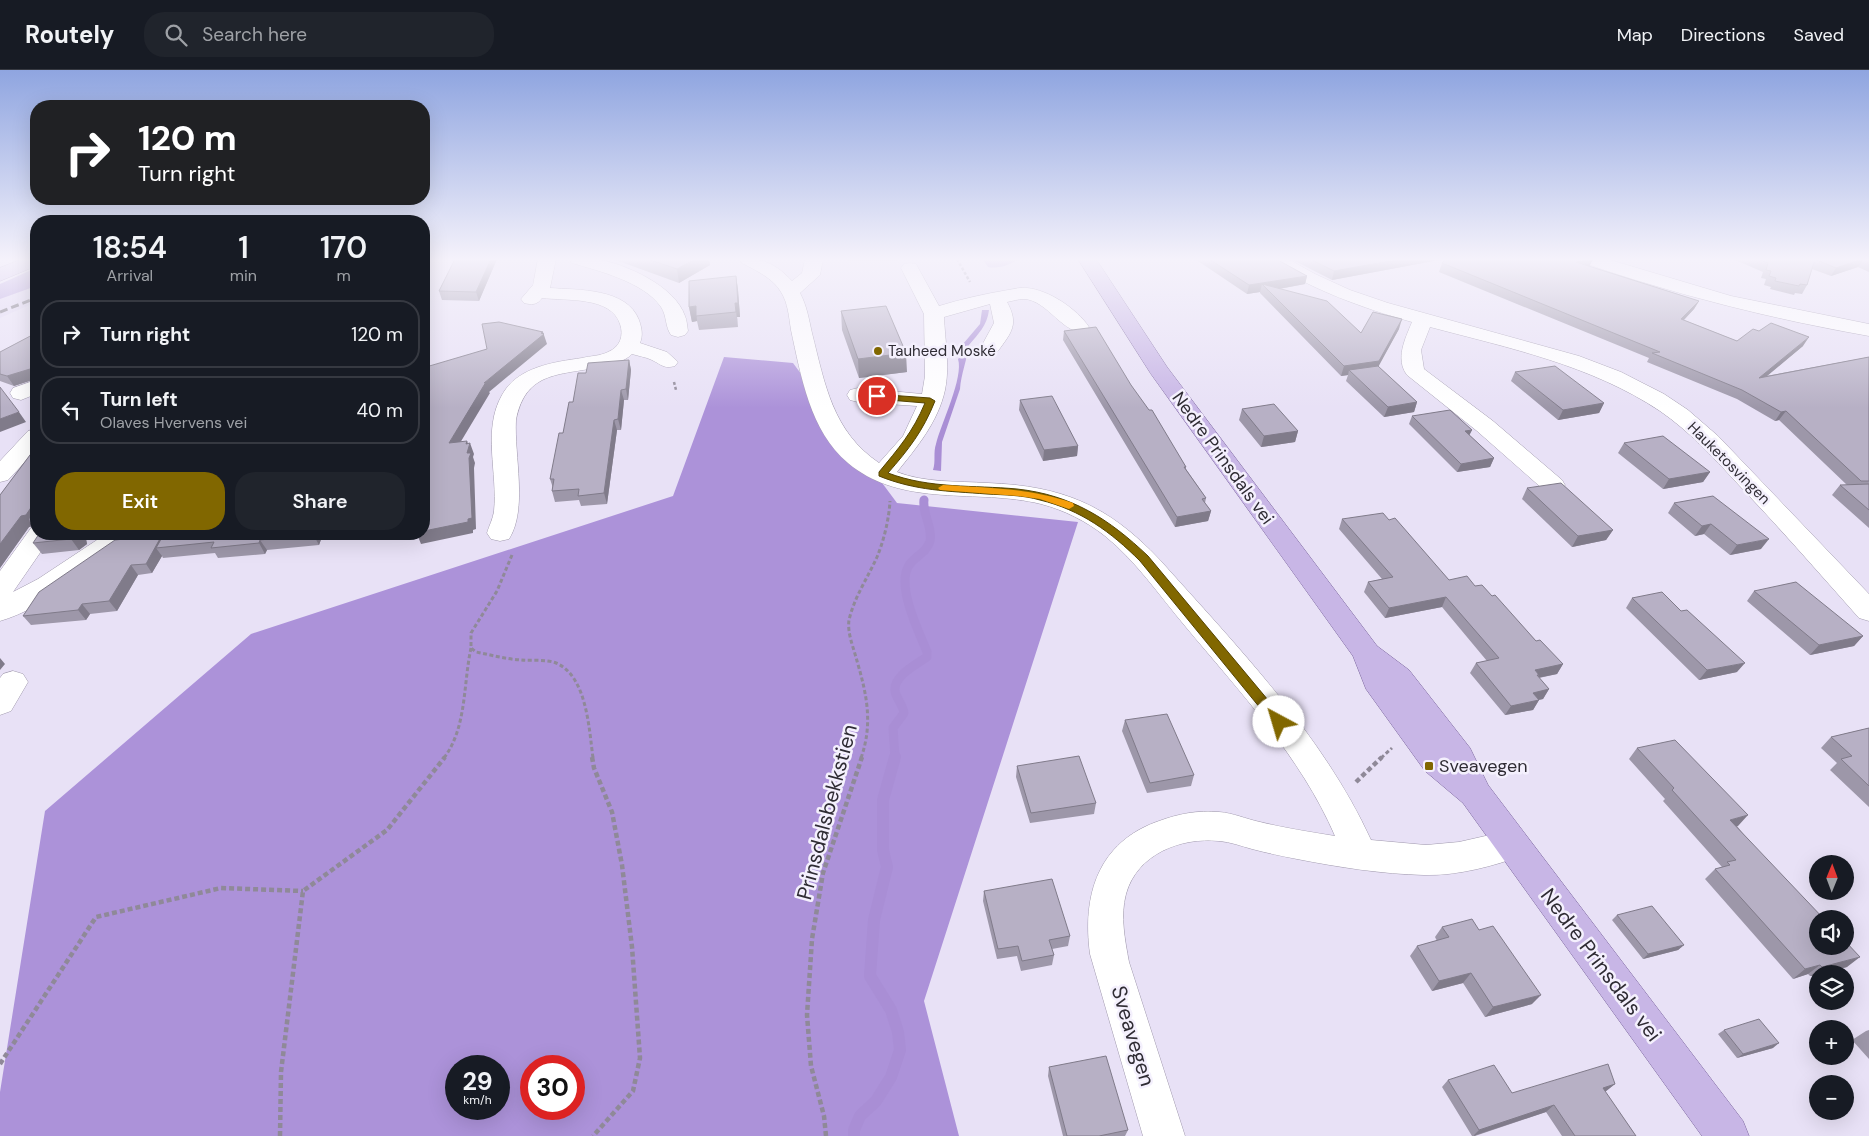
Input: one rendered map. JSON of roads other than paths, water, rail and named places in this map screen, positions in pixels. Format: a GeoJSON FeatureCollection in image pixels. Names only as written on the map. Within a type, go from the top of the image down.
{"type":"FeatureCollection","features":[{"type":"Feature","properties":{"kind":"main road","name":"Nedre Prinsdals vei"},"geometry":{"type":"LineString","coordinates":[[1119,309],[1158,370],[1366,653],[1376,681],[1436,762],[1475,794],[1728,1136]]}},
{"type":"Feature","properties":{"kind":"street"},"geometry":{"type":"LineString","coordinates":[[500,533],[506,511],[504,458],[506,419],[514,393],[528,381],[547,372],[571,365],[610,359],[628,346],[633,334],[630,322],[619,309]]}},
{"type":"Feature","properties":{"kind":"street"},"geometry":{"type":"LineString","coordinates":[[673,309],[678,319],[678,331]]}},
{"type":"Feature","properties":{"kind":"street"},"geometry":{"type":"LineString","coordinates":[[795,309],[809,366],[823,409],[842,441],[854,456],[882,474],[905,483],[934,488],[1018,492],[1042,496],[1076,508],[1102,522],[1144,558],[1304,752],[1333,796],[1360,854]]}},
{"type":"Feature","properties":{"kind":"street"},"geometry":{"type":"LineString","coordinates":[[882,474],[912,439],[921,424],[930,401],[936,376],[934,314],[931,309]]}},
{"type":"Feature","properties":{"kind":"street"},"geometry":{"type":"LineString","coordinates":[[934,314],[947,309]]}},
{"type":"Feature","properties":{"kind":"street"},"geometry":{"type":"LineString","coordinates":[[991,347],[1004,330],[1005,316],[1001,309]]}},
{"type":"Feature","properties":{"kind":"street"},"geometry":{"type":"LineString","coordinates":[[1058,309],[1066,313],[1079,327]]}},
{"type":"Feature","properties":{"kind":"street","name":"Hauketosvingen"},"geometry":{"type":"LineString","coordinates":[[1392,309],[1573,360],[1632,386],[1678,413],[1711,441],[1869,611]]}},
{"type":"Feature","properties":{"kind":"street"},"geometry":{"type":"LineString","coordinates":[[1767,309],[1869,330]]}},
{"type":"Feature","properties":{"kind":"street"},"geometry":{"type":"LineString","coordinates":[[1423,319],[1410,350],[1414,371],[1485,426],[1553,485]]}},
{"type":"Feature","properties":{"kind":"street"},"geometry":{"type":"LineString","coordinates":[[628,346],[660,356],[668,362]]}},
{"type":"Feature","properties":{"kind":"street"},"geometry":{"type":"LineString","coordinates":[[858,395],[930,401]]}},
{"type":"Feature","properties":{"kind":"street"},"geometry":{"type":"LineString","coordinates":[[0,476],[30,443]]}},
{"type":"Feature","properties":{"kind":"street"},"geometry":{"type":"LineString","coordinates":[[0,591],[36,540]]}},
{"type":"Feature","properties":{"kind":"street"},"geometry":{"type":"LineString","coordinates":[[0,611],[48,586],[114,540]]}},
{"type":"Feature","properties":{"kind":"street","name":"Sveavegen"},"geometry":{"type":"LineString","coordinates":[[1164,1136],[1110,962],[1106,936],[1108,894],[1115,875],[1130,856],[1146,841],[1172,830],[1188,827],[1218,826],[1310,846],[1360,854],[1427,860],[1472,854],[1512,844]]}},
{"type":"Feature","properties":{"kind":"waterway"},"geometry":{"type":"LineString","coordinates":[[895,757],[893,728],[904,713],[896,694],[895,686],[906,671],[927,657],[927,652],[910,610],[905,586],[905,576],[908,567],[926,549],[930,541],[931,536],[924,500]]}},
{"type":"Feature","properties":{"kind":"waterway"},"geometry":{"type":"LineString","coordinates":[[854,1136],[854,1130],[860,1116],[876,1101],[891,1077],[900,1050],[898,1032],[891,1010],[870,976],[874,920],[887,867],[883,850],[883,800],[895,757]]}},
{"type":"Feature","properties":{"kind":"railway"},"geometry":{"type":"LineString","coordinates":[[0,312],[8,309]]}},
{"type":"Feature","properties":{"kind":"place","name":"Tauheed Moské"},"geometry":{"type":"Point","coordinates":[878,351]}},
{"type":"Feature","properties":{"kind":"place","name":"Sveavegen"},"geometry":{"type":"Point","coordinates":[1429,766]}}]}
